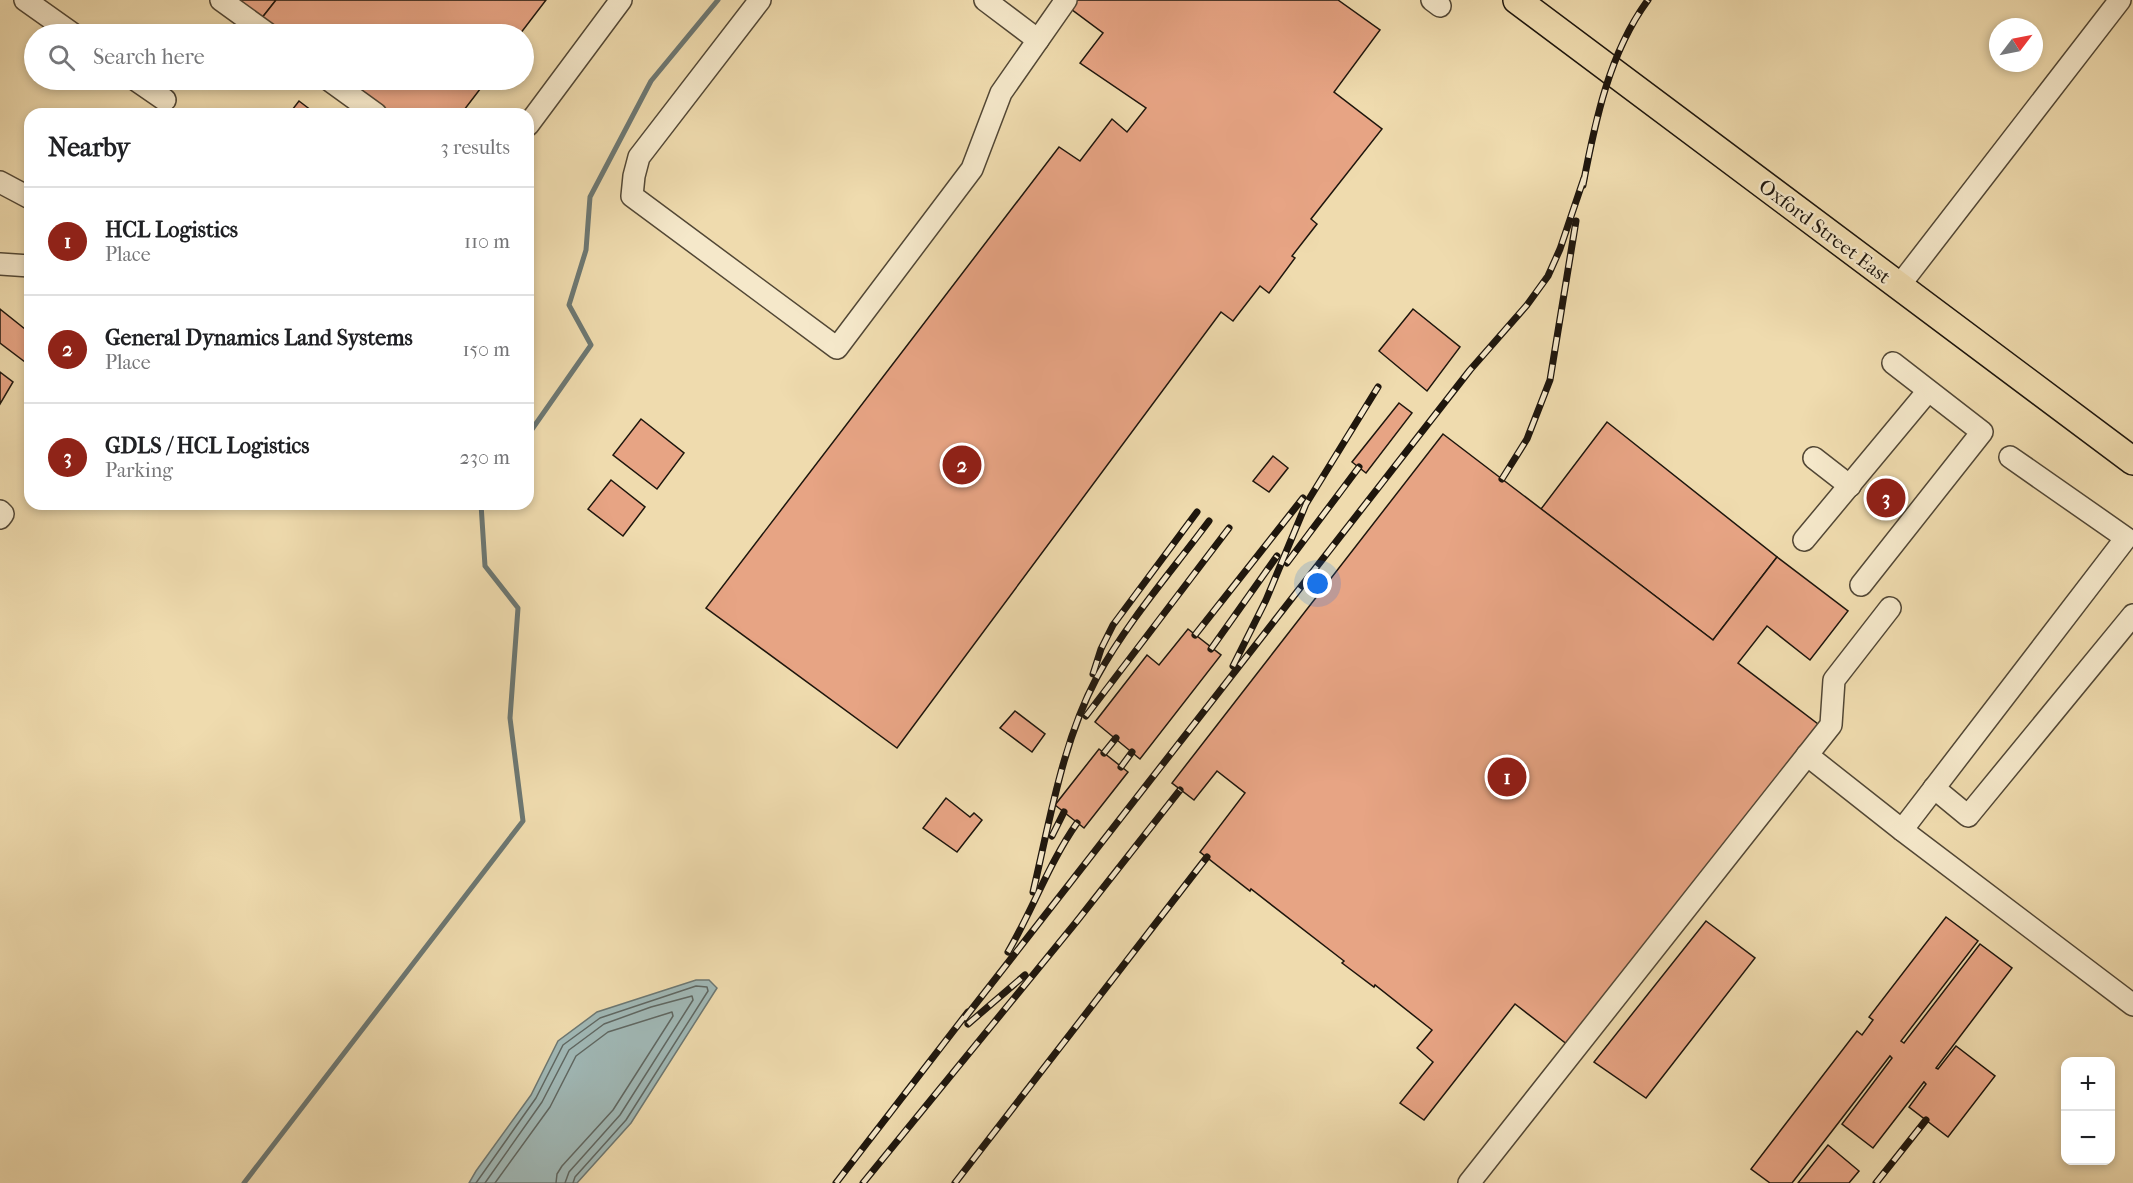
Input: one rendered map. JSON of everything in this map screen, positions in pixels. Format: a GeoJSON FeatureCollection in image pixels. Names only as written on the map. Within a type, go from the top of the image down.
{"type":"FeatureCollection","features":[{"type":"Feature","properties":{"kind":"main road","name":"Oxford Street East"},"geometry":{"type":"LineString","coordinates":[[1517,0],[2132,457]]}},
{"type":"Feature","properties":{"kind":"street"},"geometry":{"type":"LineString","coordinates":[[25,0],[59,24]]}},
{"type":"Feature","properties":{"kind":"street"},"geometry":{"type":"LineString","coordinates":[[221,0],[254,24]]}},
{"type":"Feature","properties":{"kind":"street"},"geometry":{"type":"LineString","coordinates":[[534,117],[621,0]]}},
{"type":"Feature","properties":{"kind":"street"},"geometry":{"type":"LineString","coordinates":[[760,0],[639,157],[632,196],[837,348],[972,169],[1001,93],[1066,0]]}},
{"type":"Feature","properties":{"kind":"street"},"geometry":{"type":"LineString","coordinates":[[985,0],[1038,40]]}},
{"type":"Feature","properties":{"kind":"street"},"geometry":{"type":"LineString","coordinates":[[1899,286],[2120,0]]}},
{"type":"Feature","properties":{"kind":"street"},"geometry":{"type":"LineString","coordinates":[[150,90],[165,100]]}},
{"type":"Feature","properties":{"kind":"street"},"geometry":{"type":"LineString","coordinates":[[343,90],[368,108]]}},
{"type":"Feature","properties":{"kind":"street"},"geometry":{"type":"LineString","coordinates":[[0,182],[24,195]]}},
{"type":"Feature","properties":{"kind":"street"},"geometry":{"type":"LineString","coordinates":[[0,264],[24,266]]}},
{"type":"Feature","properties":{"kind":"street"},"geometry":{"type":"LineString","coordinates":[[1862,585],[1982,432],[1893,363]]}},
{"type":"Feature","properties":{"kind":"street"},"geometry":{"type":"LineString","coordinates":[[1804,540],[1928,391]]}},
{"type":"Feature","properties":{"kind":"street"},"geometry":{"type":"LineString","coordinates":[[1902,830],[2126,538],[2010,457]]}},
{"type":"Feature","properties":{"kind":"street"},"geometry":{"type":"LineString","coordinates":[[1814,458],[1850,486]]}},
{"type":"Feature","properties":{"kind":"street"},"geometry":{"type":"LineString","coordinates":[[0,511],[3,514],[0,518]]}},
{"type":"Feature","properties":{"kind":"street"},"geometry":{"type":"LineString","coordinates":[[1469,1183],[1831,725],[1834,680],[1890,608]]}},
{"type":"Feature","properties":{"kind":"street"},"geometry":{"type":"LineString","coordinates":[[1934,788],[1968,816],[2133,615]]}},
{"type":"Feature","properties":{"kind":"street"},"geometry":{"type":"LineString","coordinates":[[1807,755],[2133,1005]]}},
{"type":"Feature","properties":{"kind":"water"},"geometry":{"type":"Polygon","coordinates":[[[696,980],[709,980],[717,988],[631,1123],[577,1183],[469,1183],[531,1095],[558,1041],[597,1012],[696,980]]]}},
{"type":"Feature","properties":{"kind":"building"},"geometry":{"type":"Polygon","coordinates":[[[236,0],[276,0],[261,19],[236,0]]]}},
{"type":"Feature","properties":{"kind":"building"},"geometry":{"type":"Polygon","coordinates":[[[276,0],[546,0],[528,24],[268,24],[261,19],[276,0]]]}},
{"type":"Feature","properties":{"kind":"building"},"geometry":{"type":"Polygon","coordinates":[[[1072,0],[1338,0],[1380,30],[1334,92],[1382,129],[1311,219],[1317,224],[1292,256],[1295,258],[1269,293],[1260,286],[1233,321],[1221,312],[897,748],[706,608],[1059,147],[1080,161],[1112,119],[1127,132],[1146,108],[1080,63],[1103,33],[1067,6],[1072,0]]]}},
{"type":"Feature","properties":{"kind":"building"},"geometry":{"type":"Polygon","coordinates":[[[356,90],[479,90],[466,108],[381,108],[356,90]]]}},
{"type":"Feature","properties":{"kind":"building"},"geometry":{"type":"Polygon","coordinates":[[[299,101],[308,108],[294,108],[299,101]]]}},
{"type":"Feature","properties":{"kind":"building"},"geometry":{"type":"Polygon","coordinates":[[[0,309],[24,328],[24,361],[0,343],[0,309]]]}},
{"type":"Feature","properties":{"kind":"building"},"geometry":{"type":"Polygon","coordinates":[[[1413,309],[1460,347],[1427,391],[1379,351],[1413,309]]]}},
{"type":"Feature","properties":{"kind":"building"},"geometry":{"type":"Polygon","coordinates":[[[0,372],[13,382],[0,404],[0,372]]]}},
{"type":"Feature","properties":{"kind":"building"},"geometry":{"type":"Polygon","coordinates":[[[1399,403],[1412,413],[1366,473],[1352,462],[1399,403]]]}},
{"type":"Feature","properties":{"kind":"building"},"geometry":{"type":"Polygon","coordinates":[[[641,419],[684,453],[657,489],[613,455],[641,419]]]}},
{"type":"Feature","properties":{"kind":"building"},"geometry":{"type":"Polygon","coordinates":[[[1607,422],[1777,557],[1713,640],[1541,509],[1607,422]]]}},
{"type":"Feature","properties":{"kind":"building"},"geometry":{"type":"Polygon","coordinates":[[[1443,434],[1713,640],[1777,557],[1848,611],[1810,660],[1767,626],[1738,663],[1818,724],[1807,755],[1568,1045],[1515,1004],[1424,1120],[1400,1103],[1433,1062],[1417,1048],[1432,1030],[1200,852],[1245,793],[1217,771],[1194,800],[1172,783],[1443,434]]]}},
{"type":"Feature","properties":{"kind":"building"},"geometry":{"type":"Polygon","coordinates":[[[1273,456],[1288,468],[1269,492],[1253,481],[1273,456]]]}},
{"type":"Feature","properties":{"kind":"building"},"geometry":{"type":"Polygon","coordinates":[[[611,480],[645,507],[623,536],[588,509],[611,480]]]}},
{"type":"Feature","properties":{"kind":"building"},"geometry":{"type":"Polygon","coordinates":[[[1188,629],[1221,655],[1140,759],[1095,722],[1147,655],[1159,665],[1188,629]]]}},
{"type":"Feature","properties":{"kind":"building"},"geometry":{"type":"Polygon","coordinates":[[[1015,711],[1045,734],[1032,752],[1000,728],[1015,711]]]}},
{"type":"Feature","properties":{"kind":"building"},"geometry":{"type":"Polygon","coordinates":[[[1099,749],[1128,772],[1084,828],[1055,805],[1099,749]]]}},
{"type":"Feature","properties":{"kind":"building"},"geometry":{"type":"Polygon","coordinates":[[[946,798],[970,817],[974,813],[982,820],[957,852],[923,828],[946,798]]]}},
{"type":"Feature","properties":{"kind":"building"},"geometry":{"type":"Polygon","coordinates":[[[1946,917],[1978,941],[1901,1041],[1904,1043],[1980,944],[2012,968],[1936,1068],[1938,1069],[1956,1046],[1995,1076],[1948,1137],[1909,1107],[1926,1084],[1924,1082],[1873,1148],[1842,1124],[1892,1058],[1890,1056],[1792,1183],[1770,1183],[1751,1169],[1857,1031],[1862,1035],[1873,1020],[1869,1017],[1946,917]]]}},
{"type":"Feature","properties":{"kind":"building"},"geometry":{"type":"Polygon","coordinates":[[[1706,921],[1755,958],[1646,1098],[1594,1062],[1706,921]]]}},
{"type":"Feature","properties":{"kind":"building"},"geometry":{"type":"Polygon","coordinates":[[[1828,1145],[1859,1171],[1849,1183],[1798,1183],[1828,1145]]]}},
{"type":"Feature","properties":{"kind":"waterway"},"geometry":{"type":"LineString","coordinates":[[534,426],[591,345],[569,305],[586,250],[590,197],[651,81],[718,0]]}},
{"type":"Feature","properties":{"kind":"waterway"},"geometry":{"type":"LineString","coordinates":[[244,1183],[523,821],[510,718],[518,608],[485,566],[481,510]]}},
{"type":"Feature","properties":{"kind":"railway"},"geometry":{"type":"LineString","coordinates":[[1583,185],[1593,137],[1613,65],[1623,42],[1648,0]]}},
{"type":"Feature","properties":{"kind":"railway"},"geometry":{"type":"LineString","coordinates":[[964,1019],[1470,370],[1527,305],[1548,276],[1560,249],[1584,178]]}},
{"type":"Feature","properties":{"kind":"railway"},"geometry":{"type":"LineString","coordinates":[[1502,479],[1527,439],[1550,380],[1576,221]]}},
{"type":"Feature","properties":{"kind":"railway"},"geometry":{"type":"LineString","coordinates":[[1233,666],[1266,600],[1306,504],[1378,387]]}},
{"type":"Feature","properties":{"kind":"railway"},"geometry":{"type":"LineString","coordinates":[[1287,563],[1359,467]]}},
{"type":"Feature","properties":{"kind":"railway"},"geometry":{"type":"LineString","coordinates":[[1195,635],[1303,498]]}},
{"type":"Feature","properties":{"kind":"railway"},"geometry":{"type":"LineString","coordinates":[[1093,674],[1101,649],[1113,625],[1197,512]]}},
{"type":"Feature","properties":{"kind":"railway"},"geometry":{"type":"LineString","coordinates":[[1033,892],[1058,782],[1085,702],[1122,636],[1209,521]]}},
{"type":"Feature","properties":{"kind":"railway"},"geometry":{"type":"LineString","coordinates":[[1086,716],[1229,528]]}},
{"type":"Feature","properties":{"kind":"railway"},"geometry":{"type":"LineString","coordinates":[[1211,649],[1277,556]]}},
{"type":"Feature","properties":{"kind":"railway"},"geometry":{"type":"LineString","coordinates":[[1104,753],[1116,738]]}},
{"type":"Feature","properties":{"kind":"railway"},"geometry":{"type":"LineString","coordinates":[[1121,767],[1132,752]]}},
{"type":"Feature","properties":{"kind":"railway"},"geometry":{"type":"LineString","coordinates":[[863,1183],[1077,921],[1180,790]]}},
{"type":"Feature","properties":{"kind":"railway"},"geometry":{"type":"LineString","coordinates":[[1052,836],[1064,812]]}},
{"type":"Feature","properties":{"kind":"railway"},"geometry":{"type":"LineString","coordinates":[[1008,952],[1058,854],[1077,823]]}},
{"type":"Feature","properties":{"kind":"railway"},"geometry":{"type":"LineString","coordinates":[[955,1183],[1207,857]]}},
{"type":"Feature","properties":{"kind":"railway"},"geometry":{"type":"LineString","coordinates":[[968,1024],[1025,975]]}},
{"type":"Feature","properties":{"kind":"railway"},"geometry":{"type":"LineString","coordinates":[[836,1183],[968,1012]]}},
{"type":"Feature","properties":{"kind":"railway"},"geometry":{"type":"LineString","coordinates":[[1876,1183],[1926,1120]]}},
{"type":"Feature","properties":{"kind":"place","name":"General Dynamics Land Systems"},"geometry":{"type":"Point","coordinates":[962,465]}},
{"type":"Feature","properties":{"kind":"place","name":"GDLS / HCL Logistics"},"geometry":{"type":"Point","coordinates":[1886,498]}},
{"type":"Feature","properties":{"kind":"place","name":"HCL Logistics"},"geometry":{"type":"Point","coordinates":[1507,777]}}]}
